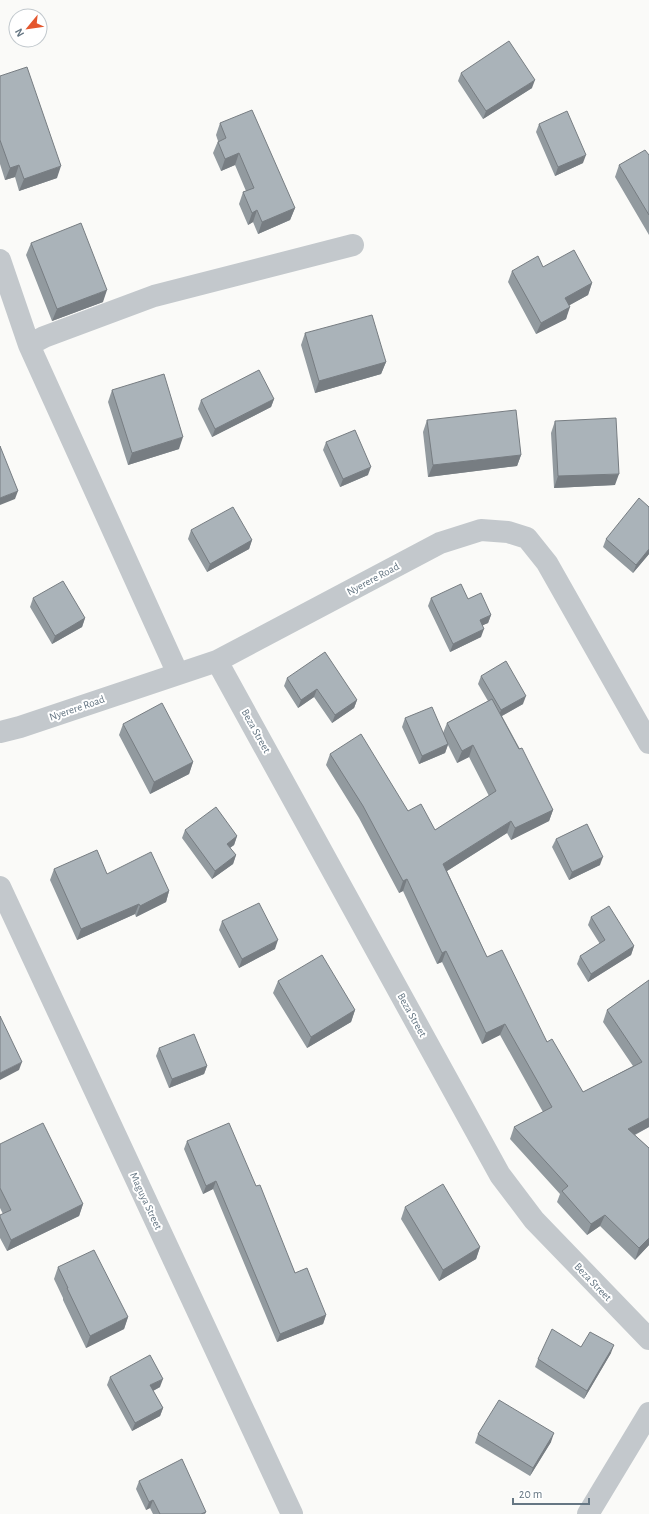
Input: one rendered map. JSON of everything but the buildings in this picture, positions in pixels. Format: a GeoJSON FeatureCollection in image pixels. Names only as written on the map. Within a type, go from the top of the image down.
{"type":"FeatureCollection","features":[{"type":"Feature","properties":{"kind":"street"},"geometry":{"type":"LineString","coordinates":[[29,346],[44,337],[154,296],[353,245]]}},
{"type":"Feature","properties":{"kind":"street"},"geometry":{"type":"LineString","coordinates":[[0,260],[6,273],[29,346],[178,674]]}},
{"type":"Feature","properties":{"kind":"street","name":"Nyerere Road"},"geometry":{"type":"LineString","coordinates":[[0,732],[20,728],[217,661],[440,543],[481,530],[508,532],[527,538],[547,563],[649,743]]}},
{"type":"Feature","properties":{"kind":"street","name":"Beza Street"},"geometry":{"type":"LineString","coordinates":[[217,661],[500,1175],[534,1220],[649,1340]]}},
{"type":"Feature","properties":{"kind":"street","name":"Maguya Street"},"geometry":{"type":"LineString","coordinates":[[0,887],[292,1514]]}},
{"type":"Feature","properties":{"kind":"street"},"geometry":{"type":"LineString","coordinates":[[588,1514],[649,1413]]}}]}
